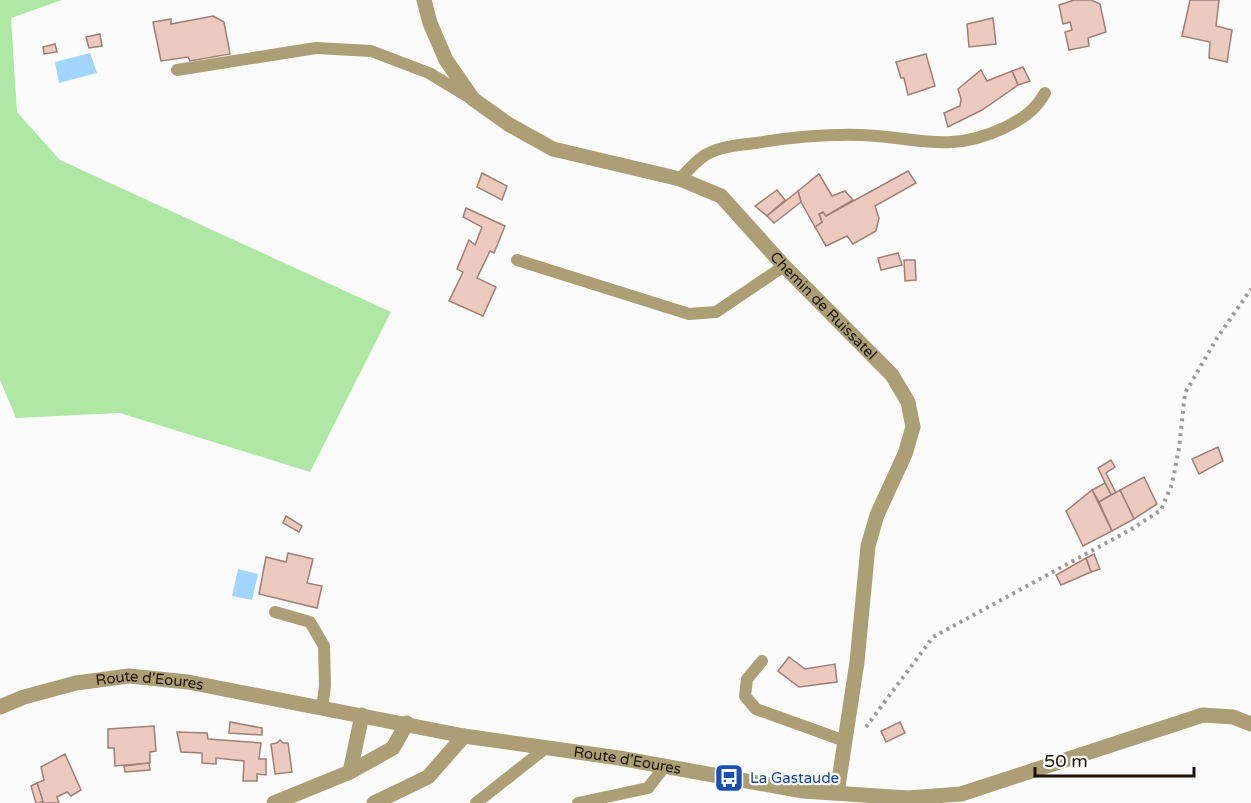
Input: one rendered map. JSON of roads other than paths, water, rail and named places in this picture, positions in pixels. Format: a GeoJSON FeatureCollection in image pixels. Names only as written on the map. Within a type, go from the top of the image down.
{"type":"FeatureCollection","features":[{"type":"Feature","properties":{"kind":"street","name":"Chemin de Ruissatel"},"geometry":{"type":"LineString","coordinates":[[424,0],[430,22],[446,60],[473,99],[508,124],[553,149],[680,178],[721,196],[784,266],[892,375],[908,402],[913,427],[905,454],[877,515],[868,546],[857,663],[837,793]]}},
{"type":"Feature","properties":{"kind":"street","name":"Route d'Eoures"},"geometry":{"type":"LineString","coordinates":[[0,707],[24,697],[76,683],[129,676],[188,682],[407,723],[464,736],[547,747],[802,791],[837,793],[862,799],[961,794],[1203,715],[1233,717],[1251,724]]}},
{"type":"Feature","properties":{"kind":"street"},"geometry":{"type":"LineString","coordinates":[[350,772],[362,715]]}},
{"type":"Feature","properties":{"kind":"street"},"geometry":{"type":"LineString","coordinates":[[274,803],[350,772],[393,748],[407,723]]}},
{"type":"Feature","properties":{"kind":"street"},"geometry":{"type":"LineString","coordinates":[[374,803],[428,777],[464,736]]}},
{"type":"Feature","properties":{"kind":"lane"},"geometry":{"type":"LineString","coordinates":[[177,70],[316,48],[372,51],[429,73],[473,99]]}},
{"type":"Feature","properties":{"kind":"lane"},"geometry":{"type":"LineString","coordinates":[[680,178],[702,158],[722,147],[812,135],[863,135],[940,144],[976,139],[1021,120],[1037,107],[1045,93]]}},
{"type":"Feature","properties":{"kind":"lane"},"geometry":{"type":"LineString","coordinates":[[517,260],[688,314],[716,312],[784,266]]}},
{"type":"Feature","properties":{"kind":"lane"},"geometry":{"type":"LineString","coordinates":[[275,612],[310,622],[324,646],[326,686],[322,708]]}},
{"type":"Feature","properties":{"kind":"lane"},"geometry":{"type":"LineString","coordinates":[[762,661],[747,679],[745,696],[756,709],[845,741]]}},
{"type":"Feature","properties":{"kind":"lane"},"geometry":{"type":"LineString","coordinates":[[476,803],[547,747]]}},
{"type":"Feature","properties":{"kind":"lane"},"geometry":{"type":"LineString","coordinates":[[578,803],[648,788],[665,766]]}},
{"type":"Feature","properties":{"kind":"water"},"geometry":{"type":"Polygon","coordinates":[[[90,53],[97,73],[59,83],[55,62],[90,53]]]}},
{"type":"Feature","properties":{"kind":"water"},"geometry":{"type":"Polygon","coordinates":[[[238,569],[258,574],[252,600],[232,596],[238,569]]]}},
{"type":"Feature","properties":{"kind":"place","name":"La Gastaude"},"geometry":{"type":"Point","coordinates":[729,778]}}]}
